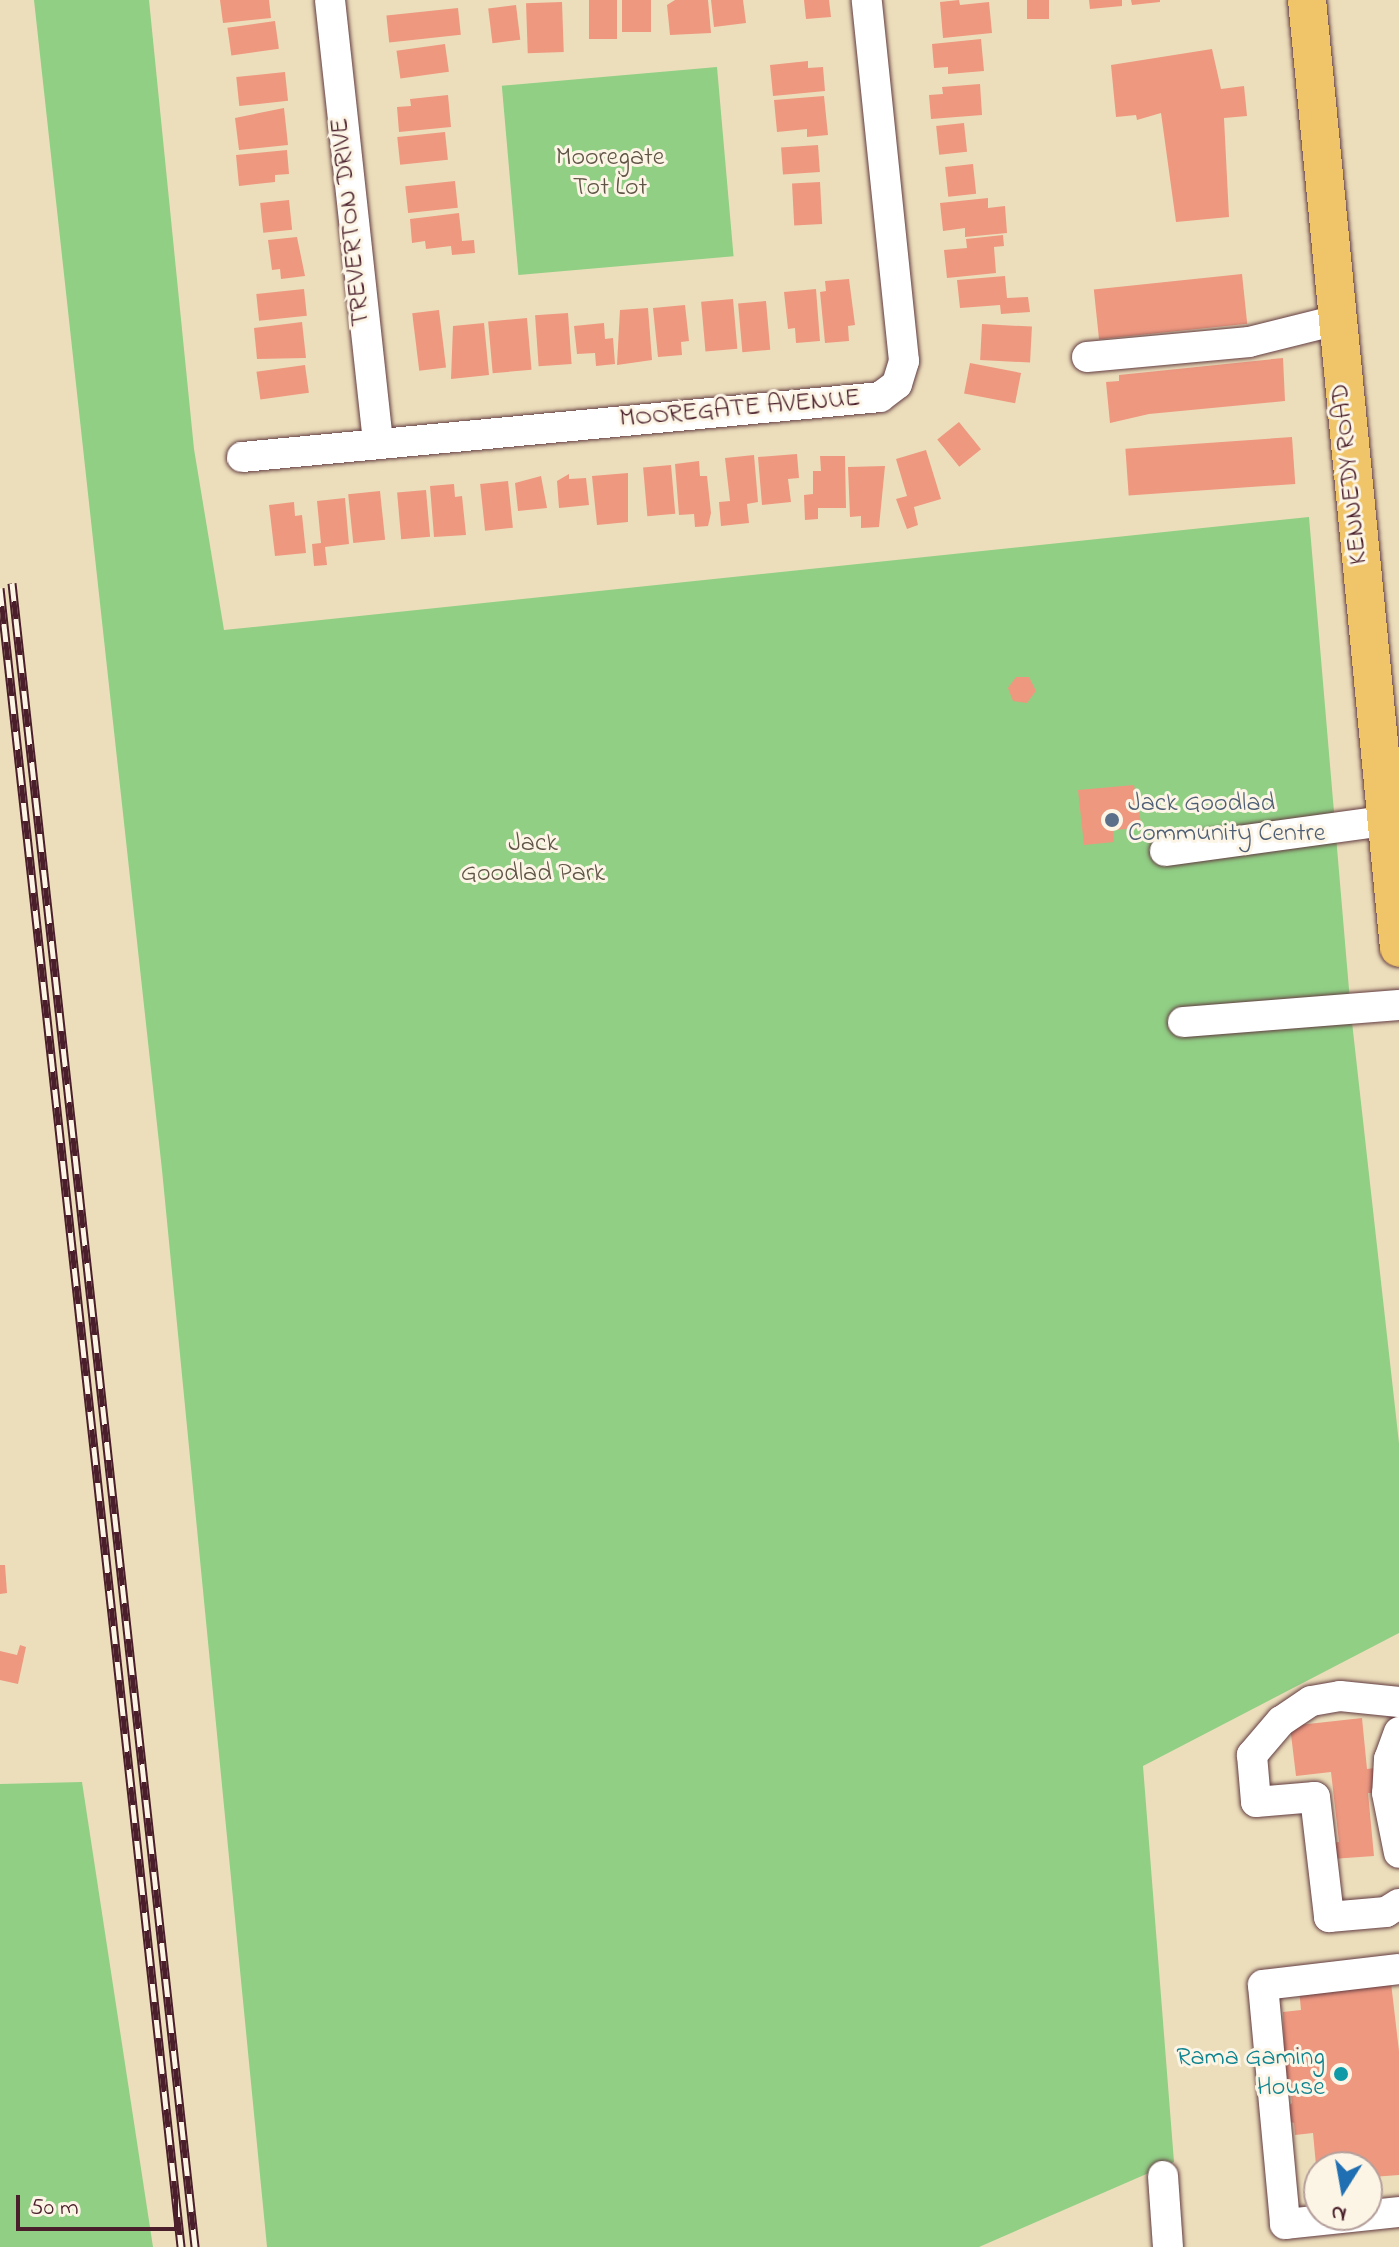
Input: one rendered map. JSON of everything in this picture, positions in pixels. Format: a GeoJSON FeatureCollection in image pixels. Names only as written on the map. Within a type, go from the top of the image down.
{"type":"FeatureCollection","features":[{"type":"Feature","properties":{"kind":"main road","name":"KENNEDY ROAD"},"geometry":{"type":"LineString","coordinates":[[1307,0],[1337,320],[1392,821],[1399,948]]}},
{"type":"Feature","properties":{"kind":"street","name":"TREVERTON DRIVE"},"geometry":{"type":"LineString","coordinates":[[330,0],[378,443]]}},
{"type":"Feature","properties":{"kind":"street","name":"MOOREGATE AVENUE"},"geometry":{"type":"LineString","coordinates":[[242,457],[880,397],[897,384],[904,361],[867,0]]}},
{"type":"Feature","properties":{"kind":"street"},"geometry":{"type":"LineString","coordinates":[[1087,357],[1249,342],[1337,320]]}},
{"type":"Feature","properties":{"kind":"street"},"geometry":{"type":"LineString","coordinates":[[1165,851],[1392,821]]}},
{"type":"Feature","properties":{"kind":"street"},"geometry":{"type":"LineString","coordinates":[[1183,1022],[1399,1005]]}},
{"type":"Feature","properties":{"kind":"street"},"geometry":{"type":"LineString","coordinates":[[1399,1702],[1340,1696],[1311,1701],[1281,1721],[1252,1755],[1256,1802],[1315,1797],[1329,1917],[1386,1912],[1399,1904]]}},
{"type":"Feature","properties":{"kind":"street"},"geometry":{"type":"LineString","coordinates":[[1399,1732],[1389,1759],[1387,1793],[1399,1853]]}},
{"type":"Feature","properties":{"kind":"street"},"geometry":{"type":"LineString","coordinates":[[1399,1969],[1263,1985],[1285,2224],[1399,2212]]}},
{"type":"Feature","properties":{"kind":"street"},"geometry":{"type":"LineString","coordinates":[[1163,2176],[1168,2247]]}},
{"type":"Feature","properties":{"kind":"green space","name":"Jack Goodlad Park"},"geometry":{"type":"Polygon","coordinates":[[[34,0],[149,0],[194,449],[224,630],[1309,517],[1351,1013],[1399,1443],[1399,1633],[1143,1766],[1174,2162],[979,2247],[267,2247],[162,1170],[34,0]]]}},
{"type":"Feature","properties":{"kind":"green space","name":"Mooregate Tot Lot"},"geometry":{"type":"Polygon","coordinates":[[[717,67],[734,256],[518,275],[502,86],[717,67]]]}},
{"type":"Feature","properties":{"kind":"green space"},"geometry":{"type":"Polygon","coordinates":[[[82,1782],[153,2247],[0,2247],[0,1784],[82,1782]]]}},
{"type":"Feature","properties":{"kind":"building"},"geometry":{"type":"Polygon","coordinates":[[[220,0],[269,0],[271,18],[223,23],[220,0]]]}},
{"type":"Feature","properties":{"kind":"building"},"geometry":{"type":"Polygon","coordinates":[[[589,0],[617,0],[617,39],[589,39],[589,0]]]}},
{"type":"Feature","properties":{"kind":"building"},"geometry":{"type":"Polygon","coordinates":[[[622,0],[651,0],[651,32],[622,32],[622,0]]]}},
{"type":"Feature","properties":{"kind":"building"},"geometry":{"type":"Polygon","coordinates":[[[675,0],[708,0],[711,33],[670,35],[667,5],[675,0]]]}},
{"type":"Feature","properties":{"kind":"building"},"geometry":{"type":"Polygon","coordinates":[[[711,0],[743,0],[746,23],[714,27],[711,0]]]}},
{"type":"Feature","properties":{"kind":"building"},"geometry":{"type":"Polygon","coordinates":[[[804,0],[829,0],[831,17],[806,19],[804,0]]]}},
{"type":"Feature","properties":{"kind":"building"},"geometry":{"type":"Polygon","coordinates":[[[959,0],[960,5],[989,2],[992,33],[943,38],[940,2],[959,0]]]}},
{"type":"Feature","properties":{"kind":"building"},"geometry":{"type":"Polygon","coordinates":[[[1027,0],[1049,0],[1049,19],[1027,19],[1027,0]]]}},
{"type":"Feature","properties":{"kind":"building"},"geometry":{"type":"Polygon","coordinates":[[[1089,0],[1122,0],[1122,6],[1090,9],[1089,0]]]}},
{"type":"Feature","properties":{"kind":"building"},"geometry":{"type":"Polygon","coordinates":[[[1131,0],[1160,0],[1160,2],[1132,5],[1131,0]]]}},
{"type":"Feature","properties":{"kind":"building"},"geometry":{"type":"Polygon","coordinates":[[[562,2],[564,52],[528,53],[526,3],[562,2]]]}},
{"type":"Feature","properties":{"kind":"building"},"geometry":{"type":"Polygon","coordinates":[[[516,5],[520,40],[492,43],[488,8],[516,5]]]}},
{"type":"Feature","properties":{"kind":"building"},"geometry":{"type":"Polygon","coordinates":[[[458,8],[461,35],[389,42],[386,16],[458,8]]]}},
{"type":"Feature","properties":{"kind":"building"},"geometry":{"type":"Polygon","coordinates":[[[275,21],[279,49],[231,55],[227,28],[275,21]]]}},
{"type":"Feature","properties":{"kind":"building"},"geometry":{"type":"Polygon","coordinates":[[[981,39],[984,71],[948,74],[948,67],[934,68],[932,44],[981,39]]]}},
{"type":"Feature","properties":{"kind":"building"},"geometry":{"type":"Polygon","coordinates":[[[445,44],[449,72],[400,79],[396,51],[445,44]]]}},
{"type":"Feature","properties":{"kind":"building"},"geometry":{"type":"Polygon","coordinates":[[[1212,49],[1221,89],[1244,86],[1247,116],[1224,118],[1229,217],[1176,222],[1161,113],[1137,120],[1136,115],[1116,117],[1111,65],[1212,49]]]}},
{"type":"Feature","properties":{"kind":"building"},"geometry":{"type":"Polygon","coordinates":[[[808,61],[808,68],[823,67],[825,91],[773,96],[770,65],[808,61]]]}},
{"type":"Feature","properties":{"kind":"building"},"geometry":{"type":"Polygon","coordinates":[[[285,72],[288,101],[239,106],[236,77],[285,72]]]}},
{"type":"Feature","properties":{"kind":"building"},"geometry":{"type":"Polygon","coordinates":[[[980,84],[982,115],[931,119],[929,95],[943,94],[942,87],[980,84]]]}},
{"type":"Feature","properties":{"kind":"building"},"geometry":{"type":"Polygon","coordinates":[[[448,95],[451,127],[399,132],[397,107],[411,106],[410,99],[448,95]]]}},
{"type":"Feature","properties":{"kind":"building"},"geometry":{"type":"Polygon","coordinates":[[[824,96],[828,135],[807,137],[807,129],[777,132],[774,100],[824,96]]]}},
{"type":"Feature","properties":{"kind":"building"},"geometry":{"type":"Polygon","coordinates":[[[284,108],[288,145],[239,150],[235,118],[284,108]]]}},
{"type":"Feature","properties":{"kind":"building"},"geometry":{"type":"Polygon","coordinates":[[[964,123],[967,152],[939,155],[936,126],[964,123]]]}},
{"type":"Feature","properties":{"kind":"building"},"geometry":{"type":"Polygon","coordinates":[[[445,132],[448,160],[400,165],[397,137],[445,132]]]}},
{"type":"Feature","properties":{"kind":"building"},"geometry":{"type":"Polygon","coordinates":[[[818,145],[820,172],[783,175],[781,148],[818,145]]]}},
{"type":"Feature","properties":{"kind":"building"},"geometry":{"type":"Polygon","coordinates":[[[287,150],[289,174],[275,175],[275,182],[239,186],[236,155],[287,150]]]}},
{"type":"Feature","properties":{"kind":"building"},"geometry":{"type":"Polygon","coordinates":[[[973,164],[976,194],[948,197],[945,167],[973,164]]]}},
{"type":"Feature","properties":{"kind":"building"},"geometry":{"type":"Polygon","coordinates":[[[455,181],[458,208],[408,213],[405,186],[455,181]]]}},
{"type":"Feature","properties":{"kind":"building"},"geometry":{"type":"Polygon","coordinates":[[[820,182],[822,224],[794,225],[792,183],[820,182]]]}},
{"type":"Feature","properties":{"kind":"building"},"geometry":{"type":"Polygon","coordinates":[[[988,198],[988,208],[1005,206],[1007,233],[965,237],[965,228],[943,231],[940,203],[988,198]]]}},
{"type":"Feature","properties":{"kind":"building"},"geometry":{"type":"Polygon","coordinates":[[[289,200],[292,230],[263,233],[260,203],[289,200]]]}},
{"type":"Feature","properties":{"kind":"building"},"geometry":{"type":"Polygon","coordinates":[[[459,213],[462,241],[474,240],[475,253],[452,255],[451,246],[426,249],[425,241],[412,243],[410,219],[459,213]]]}},
{"type":"Feature","properties":{"kind":"building"},"geometry":{"type":"Polygon","coordinates":[[[1003,235],[1004,246],[994,247],[996,273],[947,278],[944,250],[967,248],[966,239],[1003,235]]]}},
{"type":"Feature","properties":{"kind":"building"},"geometry":{"type":"Polygon","coordinates":[[[297,237],[305,276],[281,279],[280,269],[272,270],[268,240],[297,237]]]}},
{"type":"Feature","properties":{"kind":"building"},"geometry":{"type":"Polygon","coordinates":[[[1242,274],[1247,324],[1099,339],[1094,290],[1242,274]]]}},
{"type":"Feature","properties":{"kind":"building"},"geometry":{"type":"Polygon","coordinates":[[[1005,276],[1007,298],[1028,297],[1030,312],[1001,314],[1000,305],[960,308],[957,280],[1005,276]]]}},
{"type":"Feature","properties":{"kind":"building"},"geometry":{"type":"Polygon","coordinates":[[[849,279],[855,325],[848,326],[849,341],[825,343],[820,292],[826,291],[825,281],[849,279]]]}},
{"type":"Feature","properties":{"kind":"building"},"geometry":{"type":"Polygon","coordinates":[[[304,289],[307,316],[259,321],[256,294],[304,289]]]}},
{"type":"Feature","properties":{"kind":"building"},"geometry":{"type":"Polygon","coordinates":[[[816,289],[820,341],[796,343],[795,328],[788,329],[784,292],[816,289]]]}},
{"type":"Feature","properties":{"kind":"building"},"geometry":{"type":"Polygon","coordinates":[[[733,299],[737,349],[705,352],[701,302],[733,299]]]}},
{"type":"Feature","properties":{"kind":"building"},"geometry":{"type":"Polygon","coordinates":[[[766,301],[770,350],[742,352],[738,303],[766,301]]]}},
{"type":"Feature","properties":{"kind":"building"},"geometry":{"type":"Polygon","coordinates":[[[685,305],[689,341],[681,342],[682,355],[658,357],[653,308],[685,305]]]}},
{"type":"Feature","properties":{"kind":"building"},"geometry":{"type":"Polygon","coordinates":[[[648,308],[652,360],[617,365],[620,310],[648,308]]]}},
{"type":"Feature","properties":{"kind":"building"},"geometry":{"type":"Polygon","coordinates":[[[439,310],[446,368],[419,371],[412,313],[439,310]]]}},
{"type":"Feature","properties":{"kind":"building"},"geometry":{"type":"Polygon","coordinates":[[[568,313],[572,364],[539,366],[535,315],[568,313]]]}},
{"type":"Feature","properties":{"kind":"building"},"geometry":{"type":"Polygon","coordinates":[[[527,318],[532,370],[493,373],[488,321],[527,318]]]}},
{"type":"Feature","properties":{"kind":"building"},"geometry":{"type":"Polygon","coordinates":[[[302,322],[306,358],[257,359],[254,328],[302,322]]]}},
{"type":"Feature","properties":{"kind":"building"},"geometry":{"type":"Polygon","coordinates":[[[484,323],[489,375],[451,379],[453,326],[484,323]]]}},
{"type":"Feature","properties":{"kind":"building"},"geometry":{"type":"Polygon","coordinates":[[[604,323],[605,339],[613,338],[615,364],[596,366],[595,353],[577,354],[574,326],[604,323]]]}},
{"type":"Feature","properties":{"kind":"building"},"geometry":{"type":"Polygon","coordinates":[[[982,324],[1032,327],[1030,363],[980,360],[982,324]]]}},
{"type":"Feature","properties":{"kind":"building"},"geometry":{"type":"Polygon","coordinates":[[[1283,358],[1285,401],[1149,414],[1110,423],[1106,382],[1119,381],[1119,375],[1283,358]]]}},
{"type":"Feature","properties":{"kind":"building"},"geometry":{"type":"Polygon","coordinates":[[[970,363],[1021,373],[1015,403],[964,393],[970,363]]]}},
{"type":"Feature","properties":{"kind":"building"},"geometry":{"type":"Polygon","coordinates":[[[305,365],[309,393],[260,400],[256,372],[305,365]]]}},
{"type":"Feature","properties":{"kind":"building"},"geometry":{"type":"Polygon","coordinates":[[[959,422],[981,449],[959,467],[937,440],[959,422]]]}},
{"type":"Feature","properties":{"kind":"building"},"geometry":{"type":"Polygon","coordinates":[[[1292,437],[1295,484],[1129,496],[1125,449],[1292,437]]]}},
{"type":"Feature","properties":{"kind":"building"},"geometry":{"type":"Polygon","coordinates":[[[926,450],[941,499],[914,507],[918,525],[907,529],[896,499],[907,496],[896,459],[926,450]]]}},
{"type":"Feature","properties":{"kind":"building"},"geometry":{"type":"Polygon","coordinates":[[[797,454],[799,478],[788,479],[791,502],[762,505],[758,457],[797,454]]]}},
{"type":"Feature","properties":{"kind":"building"},"geometry":{"type":"Polygon","coordinates":[[[754,455],[758,502],[747,504],[749,523],[721,526],[719,502],[730,501],[725,458],[754,455]]]}},
{"type":"Feature","properties":{"kind":"building"},"geometry":{"type":"Polygon","coordinates":[[[820,456],[845,456],[846,508],[818,508],[818,519],[805,520],[804,495],[813,494],[813,471],[821,471],[820,456]]]}},
{"type":"Feature","properties":{"kind":"building"},"geometry":{"type":"Polygon","coordinates":[[[699,461],[700,476],[707,476],[711,513],[708,526],[695,527],[694,514],[679,515],[675,464],[699,461]]]}},
{"type":"Feature","properties":{"kind":"building"},"geometry":{"type":"Polygon","coordinates":[[[671,465],[675,514],[647,516],[643,467],[671,465]]]}},
{"type":"Feature","properties":{"kind":"building"},"geometry":{"type":"Polygon","coordinates":[[[885,466],[879,527],[861,528],[861,516],[850,517],[848,467],[885,466]]]}},
{"type":"Feature","properties":{"kind":"building"},"geometry":{"type":"Polygon","coordinates":[[[628,473],[628,522],[597,525],[592,476],[628,473]]]}},
{"type":"Feature","properties":{"kind":"building"},"geometry":{"type":"Polygon","coordinates":[[[569,474],[569,479],[586,478],[589,505],[559,508],[557,481],[569,474]]]}},
{"type":"Feature","properties":{"kind":"building"},"geometry":{"type":"Polygon","coordinates":[[[541,476],[547,508],[518,511],[515,483],[541,476]]]}},
{"type":"Feature","properties":{"kind":"building"},"geometry":{"type":"Polygon","coordinates":[[[508,481],[513,528],[485,531],[480,484],[508,481]]]}},
{"type":"Feature","properties":{"kind":"building"},"geometry":{"type":"Polygon","coordinates":[[[454,484],[455,497],[462,496],[466,535],[434,537],[430,486],[454,484]]]}},
{"type":"Feature","properties":{"kind":"building"},"geometry":{"type":"Polygon","coordinates":[[[426,490],[430,537],[401,539],[397,493],[426,490]]]}},
{"type":"Feature","properties":{"kind":"building"},"geometry":{"type":"Polygon","coordinates":[[[380,491],[385,540],[353,543],[348,494],[380,491]]]}},
{"type":"Feature","properties":{"kind":"building"},"geometry":{"type":"Polygon","coordinates":[[[345,498],[349,544],[325,547],[327,565],[314,566],[312,544],[321,543],[317,501],[345,498]]]}},
{"type":"Feature","properties":{"kind":"building"},"geometry":{"type":"Polygon","coordinates":[[[294,502],[295,516],[302,515],[306,553],[275,556],[269,505],[294,502]]]}},
{"type":"Feature","properties":{"kind":"building"},"geometry":{"type":"Polygon","coordinates":[[[1016,677],[1029,677],[1036,691],[1027,703],[1013,701],[1008,688],[1016,677]]]}},
{"type":"Feature","properties":{"kind":"building","name":"Jack Goodlad Community Centre"},"geometry":{"type":"Polygon","coordinates":[[[1134,785],[1142,828],[1113,830],[1114,842],[1084,845],[1078,790],[1134,785]]]}},
{"type":"Feature","properties":{"kind":"building"},"geometry":{"type":"Polygon","coordinates":[[[0,1565],[5,1565],[7,1593],[0,1594],[0,1565]]]}},
{"type":"Feature","properties":{"kind":"building"},"geometry":{"type":"Polygon","coordinates":[[[20,1645],[26,1647],[18,1684],[0,1680],[0,1651],[17,1655],[20,1645]]]}},
{"type":"Feature","properties":{"kind":"building"},"geometry":{"type":"Polygon","coordinates":[[[1362,1718],[1367,1769],[1375,1768],[1374,1793],[1368,1793],[1374,1856],[1332,1859],[1330,1843],[1339,1842],[1331,1772],[1296,1776],[1290,1726],[1362,1718]]]}},
{"type":"Feature","properties":{"kind":"building","name":"Rama Gaming House"},"geometry":{"type":"Polygon","coordinates":[[[1390,1974],[1399,2051],[1399,2175],[1383,2176],[1383,2151],[1315,2151],[1313,2133],[1295,2135],[1294,2123],[1288,2121],[1287,2107],[1292,2103],[1290,2086],[1285,2086],[1283,2012],[1301,2010],[1299,1989],[1390,1974]]]}},
{"type":"Feature","properties":{"kind":"railway"},"geometry":{"type":"LineString","coordinates":[[12,583],[195,2247]]}},
{"type":"Feature","properties":{"kind":"railway"},"geometry":{"type":"LineString","coordinates":[[0,588],[181,2247]]}},
{"type":"Feature","properties":{"kind":"place","name":"Jack Goodlad Community Centre"},"geometry":{"type":"Point","coordinates":[1112,820]}},
{"type":"Feature","properties":{"kind":"place","name":"Rama Gaming House"},"geometry":{"type":"Point","coordinates":[1341,2074]}}]}
